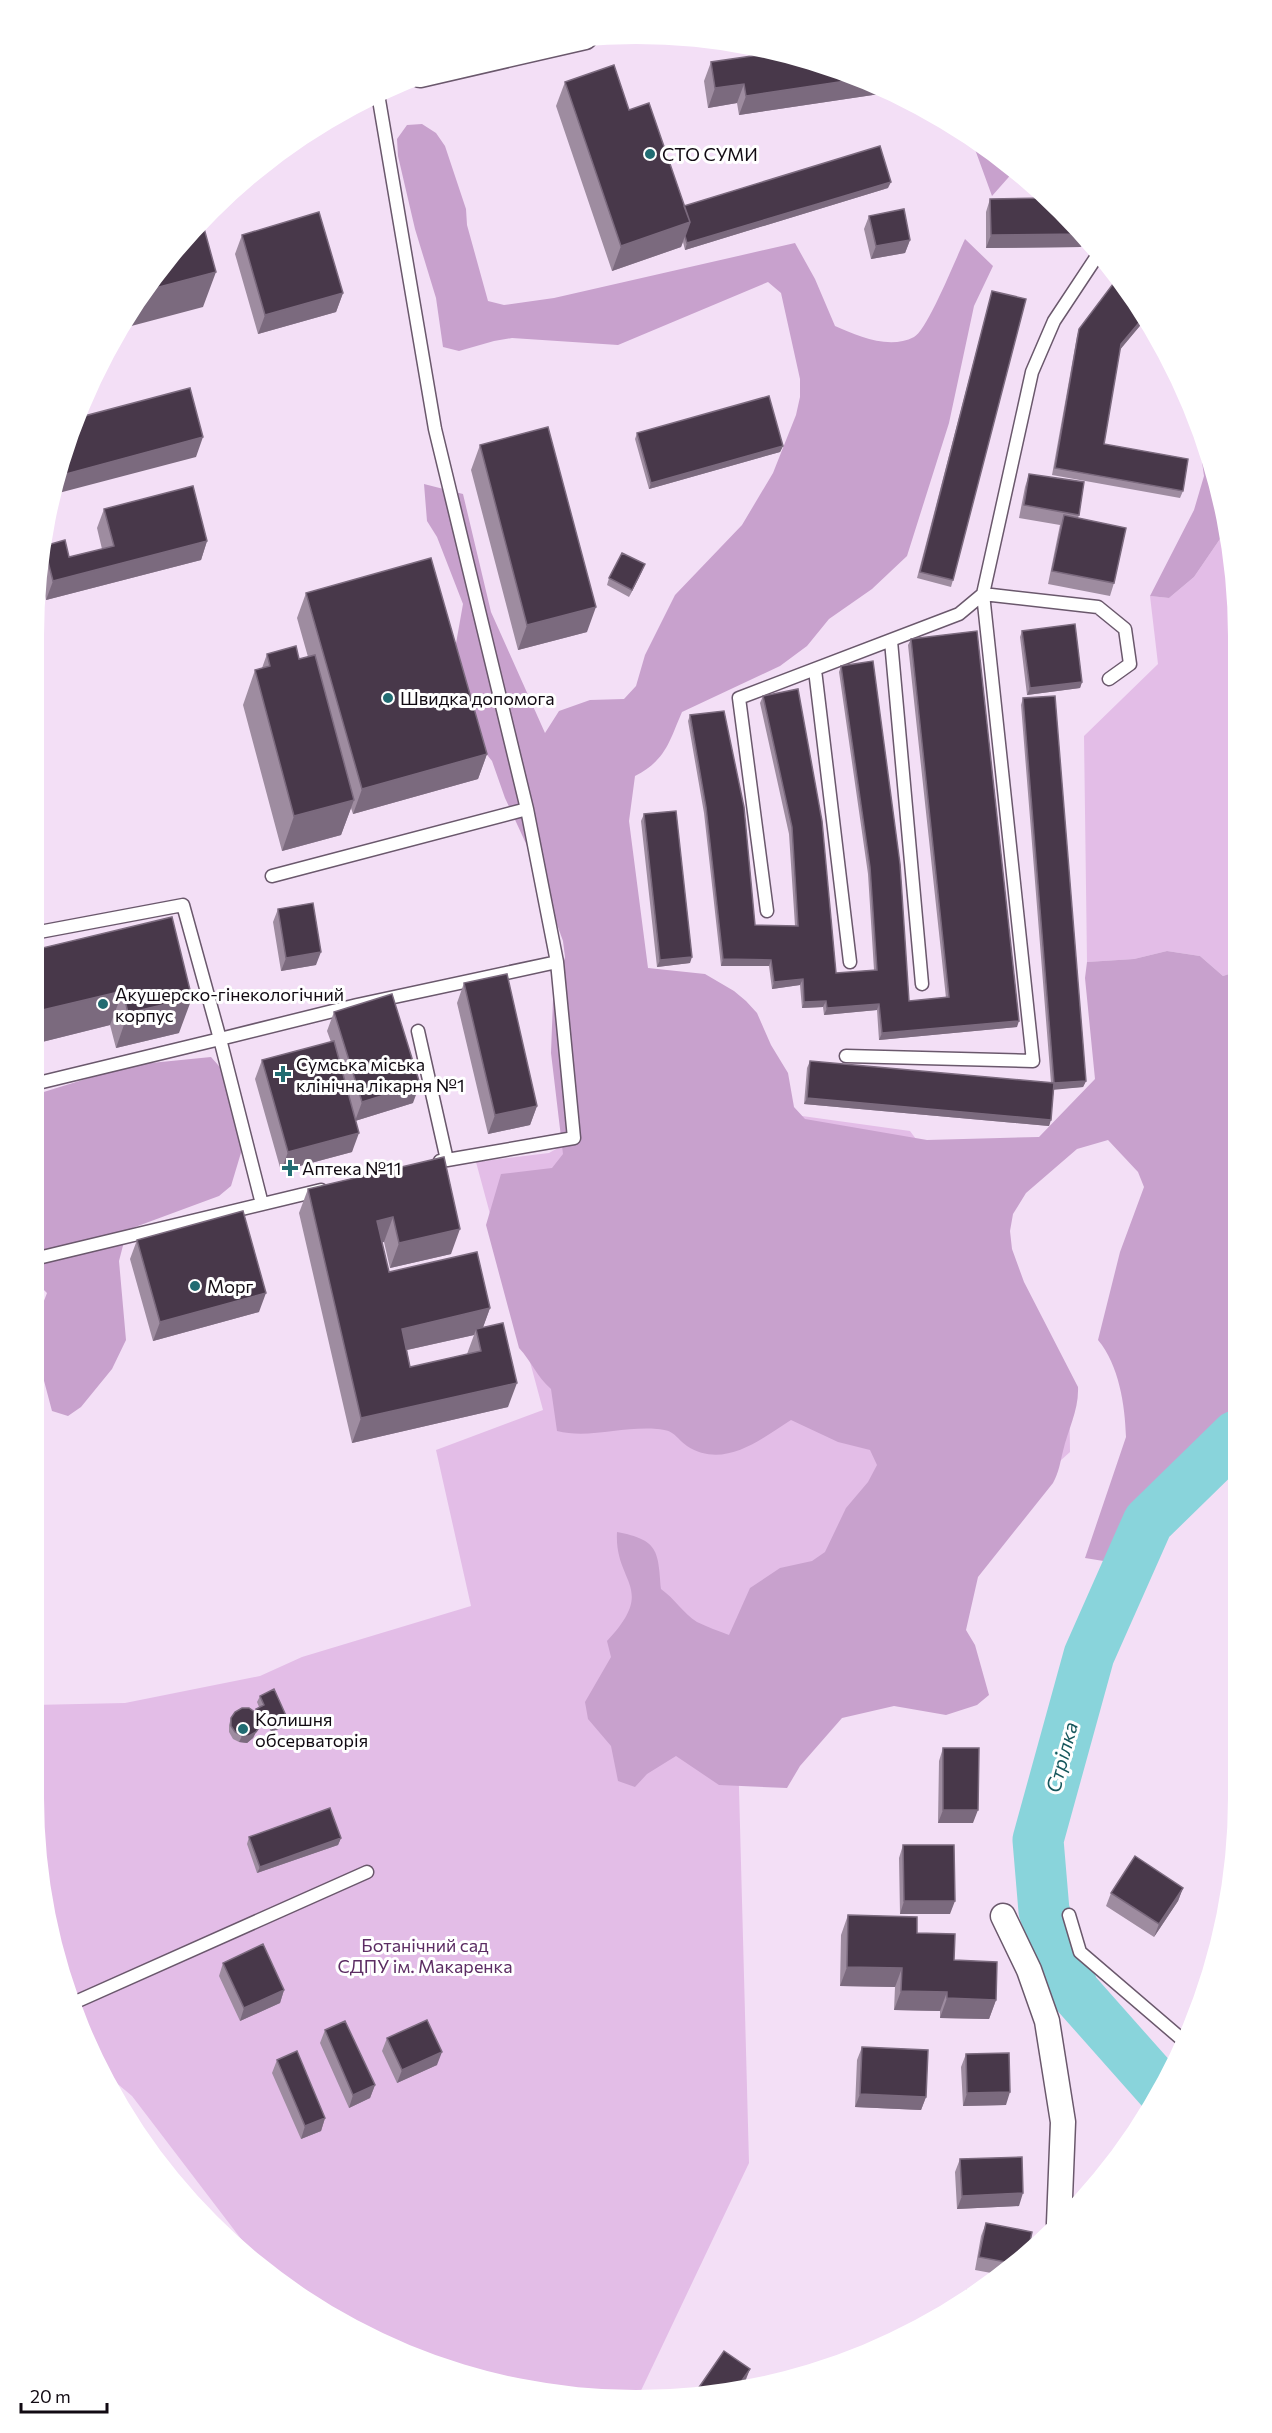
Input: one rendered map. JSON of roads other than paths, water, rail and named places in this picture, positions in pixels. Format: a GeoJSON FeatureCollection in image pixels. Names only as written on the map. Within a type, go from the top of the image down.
{"type":"FeatureCollection","features":[{"type":"Feature","properties":{"kind":"street"},"geometry":{"type":"LineString","coordinates":[[1003,1916],[1029,1970],[1047,2021],[1063,2122],[1059,2211]]}},
{"type":"Feature","properties":{"kind":"lane"},"geometry":{"type":"LineString","coordinates":[[379,103],[435,429],[527,809],[557,962],[574,1138],[424,1165]]}},
{"type":"Feature","properties":{"kind":"lane"},"geometry":{"type":"LineString","coordinates":[[846,1056],[1033,1061],[983,594],[1032,372],[1054,321],[1094,261]]}},
{"type":"Feature","properties":{"kind":"lane"},"geometry":{"type":"LineString","coordinates":[[767,911],[739,698],[959,614],[983,594],[1098,607],[1125,629],[1130,664],[1109,679]]}},
{"type":"Feature","properties":{"kind":"lane"},"geometry":{"type":"LineString","coordinates":[[891,641],[922,984]]}},
{"type":"Feature","properties":{"kind":"lane"},"geometry":{"type":"LineString","coordinates":[[815,670],[850,962]]}},
{"type":"Feature","properties":{"kind":"lane"},"geometry":{"type":"LineString","coordinates":[[272,876],[527,809]]}},
{"type":"Feature","properties":{"kind":"lane"},"geometry":{"type":"LineString","coordinates":[[44,931],[183,905],[262,1204]]}},
{"type":"Feature","properties":{"kind":"lane"},"geometry":{"type":"LineString","coordinates":[[44,1082],[357,1005],[557,962]]}},
{"type":"Feature","properties":{"kind":"lane"},"geometry":{"type":"LineString","coordinates":[[418,1031],[447,1160]]}},
{"type":"Feature","properties":{"kind":"lane"},"geometry":{"type":"LineString","coordinates":[[44,1257],[331,1187]]}},
{"type":"Feature","properties":{"kind":"lane"},"geometry":{"type":"LineString","coordinates":[[80,2000],[367,1872]]}},
{"type":"Feature","properties":{"kind":"lane"},"geometry":{"type":"LineString","coordinates":[[1069,1915],[1080,1952],[1178,2036]]}},
{"type":"Feature","properties":{"kind":"waterway","name":"Стрілка"},"geometry":{"type":"LineString","coordinates":[[1155,2082],[1074,1991],[1044,1911],[1038,1840],[1089,1655],[1148,1522],[1228,1444]]}},
{"type":"Feature","properties":{"kind":"place","name":"СТО СУМИ"},"geometry":{"type":"Point","coordinates":[650,154]}},
{"type":"Feature","properties":{"kind":"place","name":"Швидка допомога"},"geometry":{"type":"Point","coordinates":[388,698]}},
{"type":"Feature","properties":{"kind":"place","name":"Акушерско-гінекологічний корпус"},"geometry":{"type":"Point","coordinates":[103,1004]}},
{"type":"Feature","properties":{"kind":"place","name":"Сумська міська клінічна лікарня №1"},"geometry":{"type":"Point","coordinates":[283,1074]}},
{"type":"Feature","properties":{"kind":"place","name":"Аптека №11"},"geometry":{"type":"Point","coordinates":[290,1168]}},
{"type":"Feature","properties":{"kind":"place","name":"Морг"},"geometry":{"type":"Point","coordinates":[195,1286]}},
{"type":"Feature","properties":{"kind":"place","name":"Колишня обсерваторія"},"geometry":{"type":"Point","coordinates":[243,1729]}},
{"type":"Feature","properties":{"kind":"park label","name":"Ботанічний сад СДПУ ім. Макаренка"},"geometry":{"type":"Point","coordinates":[425,1955]}}]}
